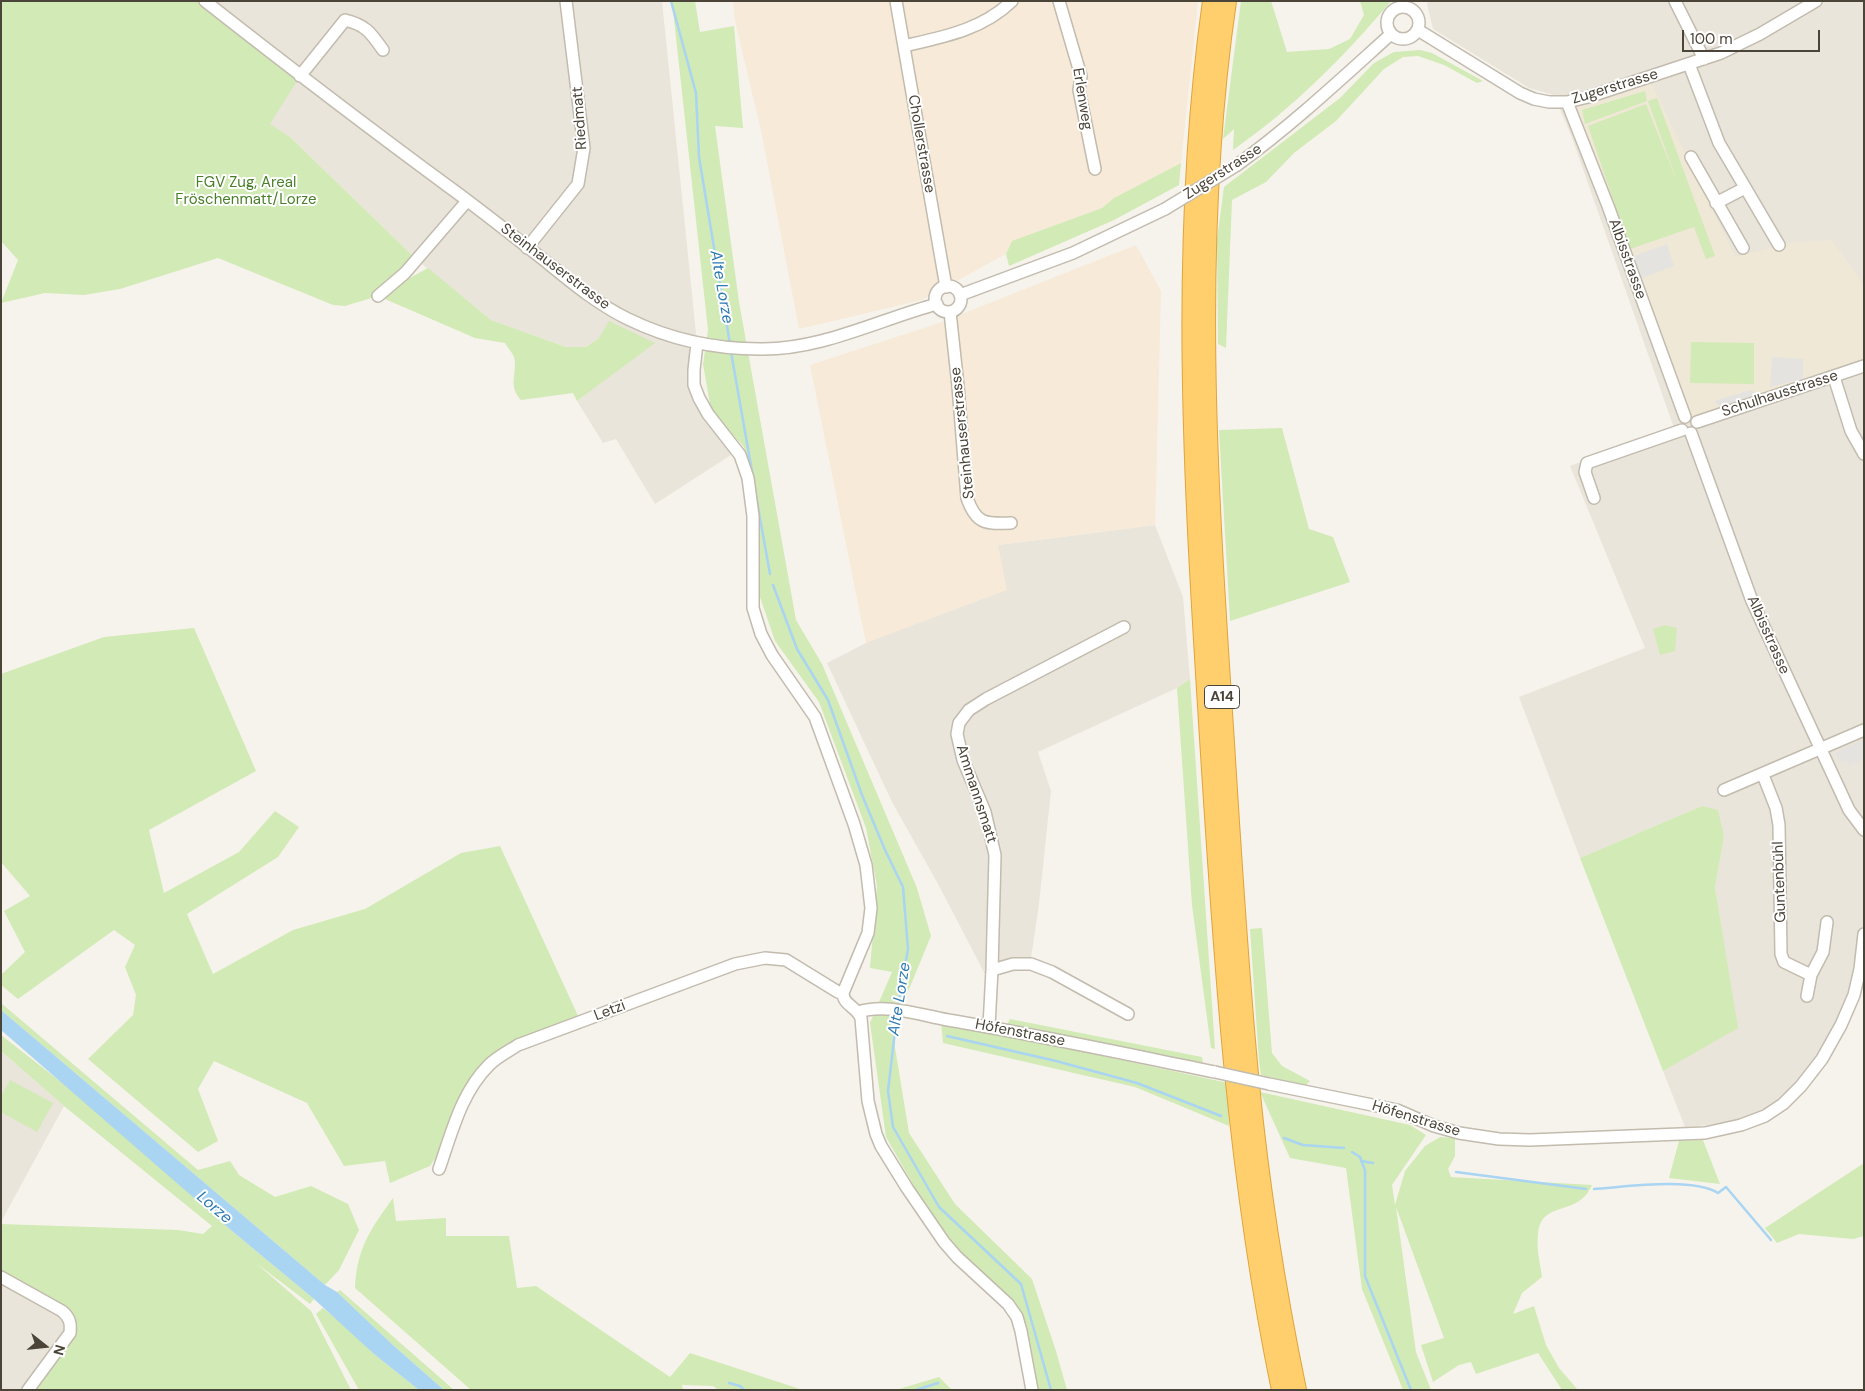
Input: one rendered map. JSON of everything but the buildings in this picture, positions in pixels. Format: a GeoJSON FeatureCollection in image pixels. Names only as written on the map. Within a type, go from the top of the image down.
{"type":"FeatureCollection","features":[{"type":"Feature","properties":{"kind":"highway","name":"A14"},"geometry":{"type":"LineString","coordinates":[[1212,1],[1200,104],[1192,225],[1190,332],[1194,492],[1227,1009],[1241,1144],[1251,1217],[1281,1390]]}},
{"type":"Feature","properties":{"kind":"highway","name":"A14"},"geometry":{"type":"LineString","coordinates":[[1227,1],[1214,109],[1207,215],[1206,369],[1212,542],[1232,864],[1250,1087],[1272,1258],[1297,1390]]}},
{"type":"Feature","properties":{"kind":"street","name":"Steinhauserstrasse"},"geometry":{"type":"LineString","coordinates":[[205,1],[592,299],[644,326],[703,344],[761,349],[818,342],[937,304]]}},
{"type":"Feature","properties":{"kind":"street","name":"Riedmatt"},"geometry":{"type":"LineString","coordinates":[[527,248],[578,184],[583,157],[584,148],[566,1]]}},
{"type":"Feature","properties":{"kind":"street","name":"Chollerstrasse"},"geometry":{"type":"LineString","coordinates":[[896,1],[946,287]]}},
{"type":"Feature","properties":{"kind":"street"},"geometry":{"type":"LineString","coordinates":[[904,46],[978,26],[997,14],[1012,1]]}},
{"type":"Feature","properties":{"kind":"street","name":"Erlenweg"},"geometry":{"type":"LineString","coordinates":[[1059,1],[1081,76],[1079,90],[1095,169]]}},
{"type":"Feature","properties":{"kind":"street"},"geometry":{"type":"LineString","coordinates":[[1675,1],[1704,59]]}},
{"type":"Feature","properties":{"kind":"street","name":"Zugerstrasse"},"geometry":{"type":"LineString","coordinates":[[1418,30],[1534,99],[1549,102],[1567,102],[1588,97],[1704,59],[1760,34],[1816,1]]}},
{"type":"Feature","properties":{"kind":"street"},"geometry":{"type":"LineString","coordinates":[[1416,6],[1419,20],[1418,30],[1414,35],[1405,39],[1395,37],[1388,29],[1387,19],[1393,10],[1416,6]]}},
{"type":"Feature","properties":{"kind":"street"},"geometry":{"type":"LineString","coordinates":[[300,76],[345,20],[358,23],[368,30],[383,50]]}},
{"type":"Feature","properties":{"kind":"street","name":"Zugerstrasse"},"geometry":{"type":"LineString","coordinates":[[960,295],[1073,252],[1165,208],[1237,164],[1264,145],[1313,105],[1391,34]]}},
{"type":"Feature","properties":{"kind":"street"},"geometry":{"type":"LineString","coordinates":[[1689,64],[1719,144],[1779,245]]}},
{"type":"Feature","properties":{"kind":"street","name":"Albisstrasse"},"geometry":{"type":"LineString","coordinates":[[1567,102],[1608,206],[1685,417]]}},
{"type":"Feature","properties":{"kind":"street"},"geometry":{"type":"LineString","coordinates":[[1691,157],[1743,248]]}},
{"type":"Feature","properties":{"kind":"street"},"geometry":{"type":"LineString","coordinates":[[1716,202],[1745,188]]}},
{"type":"Feature","properties":{"kind":"street"},"geometry":{"type":"LineString","coordinates":[[378,296],[405,273],[467,201]]}},
{"type":"Feature","properties":{"kind":"street"},"geometry":{"type":"LineString","coordinates":[[946,287],[955,288],[960,295],[959,306],[950,312],[942,310],[937,304],[936,297],[938,292],[946,287]]}},
{"type":"Feature","properties":{"kind":"street","name":"Steinhauserstrasse"},"geometry":{"type":"LineString","coordinates":[[950,312],[967,498],[971,511],[978,519],[992,524],[1011,523]]}},
{"type":"Feature","properties":{"kind":"street"},"geometry":{"type":"LineString","coordinates":[[703,344],[694,370],[694,385],[708,414],[740,455],[748,478],[753,516],[753,608],[761,634],[772,655],[815,717],[854,824],[866,865],[871,908],[868,933],[842,993],[845,1002],[858,1012],[861,1018],[868,1101],[873,1125],[881,1146],[944,1242],[957,1258],[1008,1304],[1017,1317],[1032,1390]]}},
{"type":"Feature","properties":{"kind":"street","name":"Schulhausstrasse"},"geometry":{"type":"LineString","coordinates":[[1697,422],[1864,366]]}},
{"type":"Feature","properties":{"kind":"street"},"geometry":{"type":"LineString","coordinates":[[1834,377],[1851,430],[1864,454]]}},
{"type":"Feature","properties":{"kind":"street"},"geometry":{"type":"LineString","coordinates":[[1594,498],[1585,472],[1587,463],[1687,432],[1697,428],[1697,422],[1692,417],[1685,417],[1680,422],[1687,432]]}},
{"type":"Feature","properties":{"kind":"street","name":"Albisstrasse"},"geometry":{"type":"LineString","coordinates":[[1687,432],[1695,448],[1752,601],[1849,810],[1864,830]]}},
{"type":"Feature","properties":{"kind":"street","name":"Ammannsmatt"},"geometry":{"type":"LineString","coordinates":[[989,1026],[995,855],[985,812],[963,760],[957,734],[959,724],[969,710],[986,699],[1124,627]]}},
{"type":"Feature","properties":{"kind":"street"},"geometry":{"type":"LineString","coordinates":[[1724,790],[1763,775],[1864,730]]}},
{"type":"Feature","properties":{"kind":"street","name":"Guntenbühl"},"geometry":{"type":"LineString","coordinates":[[1763,775],[1776,808],[1779,825],[1781,954],[1784,962],[1811,975]]}},
{"type":"Feature","properties":{"kind":"street"},"geometry":{"type":"LineString","coordinates":[[1807,996],[1811,975],[1823,952],[1827,922]]}},
{"type":"Feature","properties":{"kind":"street","name":"Höfenstrasse"},"geometry":{"type":"LineString","coordinates":[[858,1012],[878,1009],[989,1026],[1397,1110],[1434,1126],[1459,1133],[1499,1139],[1530,1140],[1705,1133],[1741,1126],[1765,1116],[1783,1104],[1801,1086],[1822,1060],[1841,1025],[1854,995],[1860,969],[1864,934]]}},
{"type":"Feature","properties":{"kind":"street","name":"Letzi"},"geometry":{"type":"LineString","coordinates":[[439,1168],[461,1107],[473,1083],[491,1063],[518,1045],[735,964],[765,958],[786,960],[842,993]]}},
{"type":"Feature","properties":{"kind":"street"},"geometry":{"type":"LineString","coordinates":[[992,970],[1012,964],[1031,964],[1052,972],[1128,1014]]}},
{"type":"Feature","properties":{"kind":"street"},"geometry":{"type":"LineString","coordinates":[[1,1277],[62,1311],[68,1316],[71,1324],[70,1333],[28,1390]]}},
{"type":"Feature","properties":{"kind":"shaded area"},"geometry":{"type":"Polygon","coordinates":[[[205,1],[662,1],[697,343],[695,394],[731,455],[655,504],[616,439],[603,443],[577,401],[654,342],[599,338],[586,347],[566,347],[491,320],[417,260],[290,137],[269,124],[205,1]]]}},
{"type":"Feature","properties":{"kind":"shaded area"},"geometry":{"type":"Polygon","coordinates":[[[733,1],[1198,1],[1181,163],[1114,198],[1102,208],[1012,241],[1006,254],[922,300],[799,329],[762,135],[735,21],[733,1]]]}},
{"type":"Feature","properties":{"kind":"shaded area"},"geometry":{"type":"Polygon","coordinates":[[[1429,1],[1864,1],[1864,947],[1845,1014],[1810,1075],[1750,1121],[1685,1127],[1663,1071],[1737,1027],[1715,887],[1724,837],[1702,806],[1580,858],[1519,697],[1645,648],[1570,466],[1674,428],[1572,138],[1554,95],[1529,88],[1433,29],[1427,4],[1429,1]]]}},
{"type":"Feature","properties":{"kind":"shaded area"},"geometry":{"type":"Polygon","coordinates":[[[1649,78],[1735,257],[1790,243],[1831,240],[1864,285],[1864,366],[1697,422],[1685,417],[1574,121],[1574,101],[1649,78]]]}},
{"type":"Feature","properties":{"kind":"shaded area"},"geometry":{"type":"Polygon","coordinates":[[[1667,244],[1674,266],[1642,278],[1634,256],[1667,244]]]}},
{"type":"Feature","properties":{"kind":"shaded area"},"geometry":{"type":"Polygon","coordinates":[[[1136,245],[1161,291],[1155,525],[998,545],[1007,590],[866,643],[810,365],[939,323],[1136,245]]]}},
{"type":"Feature","properties":{"kind":"shaded area"},"geometry":{"type":"Polygon","coordinates":[[[1772,357],[1803,359],[1803,379],[1770,387],[1772,357]]]}},
{"type":"Feature","properties":{"kind":"shaded area"},"geometry":{"type":"Polygon","coordinates":[[[1750,390],[1758,394],[1720,407],[1714,401],[1750,390]]]}},
{"type":"Feature","properties":{"kind":"shaded area"},"geometry":{"type":"Polygon","coordinates":[[[1155,525],[1183,597],[1190,679],[1177,688],[1038,752],[1051,791],[1039,904],[1031,958],[986,976],[892,802],[827,663],[866,643],[998,545],[1155,525]]]}},
{"type":"Feature","properties":{"kind":"shaded area"},"geometry":{"type":"Polygon","coordinates":[[[1864,739],[1864,759],[1849,766],[1847,760],[1841,763],[1835,753],[1864,739]]]}},
{"type":"Feature","properties":{"kind":"shaded area"},"geometry":{"type":"Polygon","coordinates":[[[1,1051],[64,1106],[1,1222],[1,1051]]]}},
{"type":"Feature","properties":{"kind":"shaded area"},"geometry":{"type":"Polygon","coordinates":[[[1,1283],[58,1313],[63,1318],[63,1335],[22,1390],[1,1390],[1,1283]]]}},
{"type":"Feature","properties":{"kind":"green space","name":"FGV Zug, Areal Fröschenmatt/Lorze"},"geometry":{"type":"Polygon","coordinates":[[[1,1],[205,1],[300,76],[270,124],[290,137],[417,260],[381,294],[428,268],[491,320],[566,347],[586,347],[599,338],[609,321],[655,343],[577,401],[573,393],[521,400],[517,395],[514,384],[514,357],[505,343],[475,338],[378,296],[345,306],[333,305],[218,258],[120,289],[84,295],[45,293],[1,303],[18,260],[1,241],[1,1]]]}},
{"type":"Feature","properties":{"kind":"green space"},"geometry":{"type":"Polygon","coordinates":[[[672,1],[695,1],[700,32],[734,26],[743,128],[715,126],[739,302],[796,620],[822,664],[917,888],[931,936],[900,1011],[893,1035],[909,1133],[955,1204],[1032,1279],[1067,1390],[1036,1390],[1021,1316],[939,1230],[886,1137],[870,1023],[892,972],[870,968],[877,886],[866,828],[819,702],[775,641],[760,597],[759,531],[744,447],[711,410],[703,364],[708,330],[672,1]]]}},
{"type":"Feature","properties":{"kind":"green space"},"geometry":{"type":"Polygon","coordinates":[[[1241,1],[1271,1],[1287,52],[1329,49],[1350,39],[1364,15],[1360,1],[1391,1],[1317,81],[1276,117],[1233,150],[1234,129],[1223,139],[1241,1]]]}},
{"type":"Feature","properties":{"kind":"green space"},"geometry":{"type":"Polygon","coordinates":[[[1420,50],[1432,53],[1483,81],[1477,83],[1444,65],[1418,56],[1403,57],[1384,69],[1336,121],[1294,153],[1266,182],[1232,200],[1226,348],[1218,344],[1217,240],[1224,187],[1340,98],[1374,63],[1394,52],[1420,50]]]}},
{"type":"Feature","properties":{"kind":"green space"},"geometry":{"type":"Polygon","coordinates":[[[1645,91],[1647,101],[1585,124],[1582,110],[1645,91]]]}},
{"type":"Feature","properties":{"kind":"green space"},"geometry":{"type":"Polygon","coordinates":[[[1657,98],[1715,256],[1706,259],[1694,227],[1630,249],[1588,126],[1646,104],[1678,184],[1648,101],[1657,98]]]}},
{"type":"Feature","properties":{"kind":"green space"},"geometry":{"type":"Polygon","coordinates":[[[1181,163],[1179,185],[1114,220],[1009,266],[1006,254],[1012,241],[1102,208],[1114,198],[1181,163]]]}},
{"type":"Feature","properties":{"kind":"green space"},"geometry":{"type":"Polygon","coordinates":[[[1691,342],[1754,343],[1754,384],[1690,383],[1691,342]]]}},
{"type":"Feature","properties":{"kind":"green space"},"geometry":{"type":"Polygon","coordinates":[[[1282,428],[1309,529],[1333,537],[1350,582],[1230,621],[1219,430],[1282,428]]]}},
{"type":"Feature","properties":{"kind":"green space"},"geometry":{"type":"Polygon","coordinates":[[[1665,625],[1677,628],[1675,651],[1660,655],[1653,629],[1665,625]]]}},
{"type":"Feature","properties":{"kind":"green space"},"geometry":{"type":"Polygon","coordinates":[[[194,628],[256,771],[149,830],[164,893],[239,852],[275,811],[299,827],[278,857],[187,914],[213,974],[293,930],[365,909],[461,853],[500,846],[579,1018],[515,1041],[489,1057],[468,1083],[438,1154],[430,1166],[390,1183],[385,1161],[344,1166],[307,1103],[214,1061],[198,1089],[218,1141],[198,1152],[88,1059],[133,1015],[136,995],[125,967],[135,945],[114,930],[18,999],[1,985],[1,975],[25,952],[4,911],[30,896],[1,862],[1,674],[104,637],[194,628]]]}},
{"type":"Feature","properties":{"kind":"green space"},"geometry":{"type":"Polygon","coordinates":[[[1190,679],[1215,1049],[1211,1048],[1192,905],[1177,688],[1190,679]]]}},
{"type":"Feature","properties":{"kind":"green space"},"geometry":{"type":"Polygon","coordinates":[[[1702,806],[1718,810],[1724,837],[1715,887],[1738,1028],[1663,1071],[1580,858],[1702,806]]]}},
{"type":"Feature","properties":{"kind":"green space"},"geometry":{"type":"Polygon","coordinates":[[[1262,928],[1272,1053],[1282,1066],[1310,1081],[1305,1086],[1261,1075],[1250,929],[1262,928]]]}},
{"type":"Feature","properties":{"kind":"green space"},"geometry":{"type":"Polygon","coordinates":[[[1,1003],[198,1170],[230,1161],[239,1175],[275,1197],[311,1186],[348,1204],[359,1230],[339,1270],[325,1285],[1,1010],[1,1003]]]}},
{"type":"Feature","properties":{"kind":"green space"},"geometry":{"type":"Polygon","coordinates":[[[1010,1019],[1202,1057],[1203,1063],[1007,1025],[1010,1019]]]}},
{"type":"Feature","properties":{"kind":"green space"},"geometry":{"type":"Polygon","coordinates":[[[941,1021],[1228,1083],[1229,1126],[1135,1087],[943,1043],[941,1021]]]}},
{"type":"Feature","properties":{"kind":"green space"},"geometry":{"type":"Polygon","coordinates":[[[1,1035],[84,1100],[232,1231],[314,1299],[310,1304],[256,1263],[311,1311],[351,1390],[33,1390],[75,1334],[76,1326],[73,1316],[66,1307],[1,1271],[1,1224],[178,1230],[203,1234],[212,1226],[64,1106],[1,1051],[1,1035]]]}},
{"type":"Feature","properties":{"kind":"green space"},"geometry":{"type":"Polygon","coordinates":[[[10,1080],[53,1103],[37,1132],[1,1112],[1,1096],[10,1080]]]}},
{"type":"Feature","properties":{"kind":"green space"},"geometry":{"type":"Polygon","coordinates":[[[1260,1092],[1410,1125],[1426,1135],[1392,1185],[1395,1205],[1405,1171],[1425,1146],[1440,1137],[1455,1138],[1455,1156],[1448,1169],[1451,1177],[1592,1185],[1586,1195],[1578,1202],[1553,1212],[1546,1216],[1541,1223],[1538,1234],[1538,1255],[1542,1277],[1522,1293],[1513,1314],[1534,1306],[1546,1345],[1559,1368],[1578,1390],[1562,1390],[1538,1353],[1476,1374],[1471,1362],[1459,1365],[1433,1382],[1421,1345],[1444,1338],[1396,1207],[1416,1352],[1431,1390],[1403,1390],[1362,1289],[1346,1168],[1290,1158],[1260,1092]]]}},
{"type":"Feature","properties":{"kind":"green space"},"geometry":{"type":"Polygon","coordinates":[[[1703,1140],[1720,1184],[1669,1178],[1679,1141],[1703,1140]]]}},
{"type":"Feature","properties":{"kind":"green space"},"geometry":{"type":"Polygon","coordinates":[[[1864,1163],[1864,1236],[1853,1239],[1799,1234],[1777,1243],[1765,1228],[1864,1163]]]}},
{"type":"Feature","properties":{"kind":"green space"},"geometry":{"type":"Polygon","coordinates":[[[393,1198],[396,1221],[446,1218],[446,1236],[509,1236],[517,1288],[536,1286],[670,1377],[690,1353],[803,1390],[719,1390],[713,1386],[682,1385],[683,1390],[471,1390],[355,1288],[356,1274],[366,1240],[393,1198]]]}},
{"type":"Feature","properties":{"kind":"green space"},"geometry":{"type":"Polygon","coordinates":[[[340,1290],[454,1390],[444,1390],[337,1292],[340,1290]]]}},
{"type":"Feature","properties":{"kind":"green space"},"geometry":{"type":"Polygon","coordinates":[[[323,1308],[350,1330],[374,1354],[419,1390],[359,1390],[316,1314],[323,1308]]]}},
{"type":"Feature","properties":{"kind":"green space"},"geometry":{"type":"Polygon","coordinates":[[[939,1377],[951,1389],[896,1390],[939,1377]]]}},
{"type":"Feature","properties":{"kind":"water","name":"Lorze"},"geometry":{"type":"Polygon","coordinates":[[[1,1010],[325,1285],[337,1292],[444,1390],[419,1390],[374,1354],[314,1299],[232,1231],[1,1030],[1,1010]]]}},
{"type":"Feature","properties":{"kind":"waterway","name":"Alte Lorze"},"geometry":{"type":"LineString","coordinates":[[671,1],[696,93],[699,157],[730,344]]}},
{"type":"Feature","properties":{"kind":"waterway","name":"Alte Lorze"},"geometry":{"type":"LineString","coordinates":[[731,352],[753,477]]}},
{"type":"Feature","properties":{"kind":"waterway","name":"Alte Lorze"},"geometry":{"type":"LineString","coordinates":[[754,485],[770,574]]}},
{"type":"Feature","properties":{"kind":"waterway","name":"Alte Lorze"},"geometry":{"type":"LineString","coordinates":[[773,585],[797,649],[828,700],[862,795],[903,887],[908,949],[898,1006]]}},
{"type":"Feature","properties":{"kind":"waterway","name":"Alte Lorze"},"geometry":{"type":"LineString","coordinates":[[897,1014],[888,1091],[893,1127],[939,1207],[1021,1284],[1051,1390]]}},
{"type":"Feature","properties":{"kind":"waterway"},"geometry":{"type":"LineString","coordinates":[[947,1036],[1056,1061],[1137,1083],[1221,1116]]}},
{"type":"Feature","properties":{"kind":"waterway"},"geometry":{"type":"LineString","coordinates":[[1284,1138],[1303,1145],[1344,1148]]}},
{"type":"Feature","properties":{"kind":"waterway"},"geometry":{"type":"LineString","coordinates":[[1352,1152],[1360,1157],[1365,1170],[1365,1276],[1411,1390]]}},
{"type":"Feature","properties":{"kind":"waterway"},"geometry":{"type":"LineString","coordinates":[[1361,1161],[1373,1163]]}},
{"type":"Feature","properties":{"kind":"waterway"},"geometry":{"type":"LineString","coordinates":[[1456,1172],[1586,1189]]}},
{"type":"Feature","properties":{"kind":"waterway"},"geometry":{"type":"LineString","coordinates":[[1594,1189],[1676,1184],[1692,1185],[1718,1193],[1726,1187],[1771,1240]]}},
{"type":"Feature","properties":{"kind":"waterway"},"geometry":{"type":"LineString","coordinates":[[729,1383],[740,1386],[744,1390]]}},
{"type":"Feature","properties":{"kind":"waterway"},"geometry":{"type":"LineString","coordinates":[[916,1390],[938,1383]]}}]}
